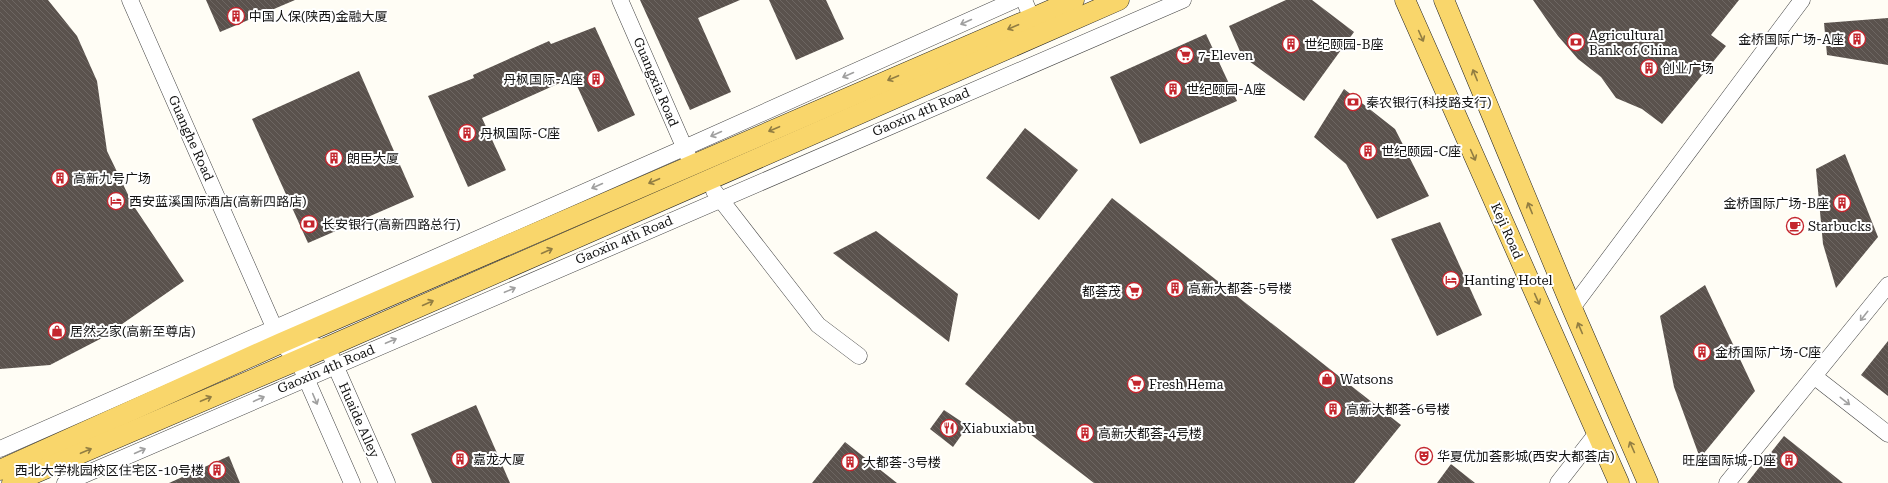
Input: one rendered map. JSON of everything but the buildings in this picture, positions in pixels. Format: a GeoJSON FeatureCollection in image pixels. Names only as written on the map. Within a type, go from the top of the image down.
{"type":"FeatureCollection","features":[{"type":"Feature","properties":{"kind":"main road"},"geometry":{"type":"LineString","coordinates":[[0,470],[278,335],[688,156],[1074,0]]}},
{"type":"Feature","properties":{"kind":"main road","name":"Gaoxin 4th Road"},"geometry":{"type":"LineString","coordinates":[[12,483],[298,360],[1119,0]]}},
{"type":"Feature","properties":{"kind":"main road","name":"Keji Road"},"geometry":{"type":"LineString","coordinates":[[1405,0],[1619,483]]}},
{"type":"Feature","properties":{"kind":"main road"},"geometry":{"type":"LineString","coordinates":[[1444,0],[1572,308],[1648,483]]}},
{"type":"Feature","properties":{"kind":"street","name":"Guanghe Road"},"geometry":{"type":"LineString","coordinates":[[130,0],[278,335]]}},
{"type":"Feature","properties":{"kind":"street","name":"Guangxia Road"},"geometry":{"type":"LineString","coordinates":[[620,0],[688,156]]}},
{"type":"Feature","properties":{"kind":"street"},"geometry":{"type":"LineString","coordinates":[[688,156],[1015,0]]}},
{"type":"Feature","properties":{"kind":"street"},"geometry":{"type":"LineString","coordinates":[[1024,0],[1032,18]]}},
{"type":"Feature","properties":{"kind":"street","name":"Gaoxin 4th Road"},"geometry":{"type":"LineString","coordinates":[[65,483],[335,365],[1183,0]]}},
{"type":"Feature","properties":{"kind":"street"},"geometry":{"type":"LineString","coordinates":[[1572,308],[1802,0]]}},
{"type":"Feature","properties":{"kind":"street"},"geometry":{"type":"LineString","coordinates":[[707,181],[818,325],[859,356]]}},
{"type":"Feature","properties":{"kind":"street"},"geometry":{"type":"LineString","coordinates":[[1727,483],[1888,285]]}},
{"type":"Feature","properties":{"kind":"street"},"geometry":{"type":"LineString","coordinates":[[0,448],[278,335],[327,347]]}},
{"type":"Feature","properties":{"kind":"street"},"geometry":{"type":"LineString","coordinates":[[278,335],[298,360],[352,483]]}},
{"type":"Feature","properties":{"kind":"street","name":"Huaide Alley"},"geometry":{"type":"LineString","coordinates":[[327,347],[387,483]]}},
{"type":"Feature","properties":{"kind":"street"},"geometry":{"type":"LineString","coordinates":[[1814,377],[1888,434]]}},
{"type":"Feature","properties":{"kind":"street"},"geometry":{"type":"LineString","coordinates":[[1558,483],[1597,433]]}},
{"type":"Feature","properties":{"kind":"place","name":"中国人保(陕西)金融大厦"},"geometry":{"type":"Point","coordinates":[236,16]}},
{"type":"Feature","properties":{"kind":"place","name":"金桥国际广场-A座"},"geometry":{"type":"Point","coordinates":[1857,39]}},
{"type":"Feature","properties":{"kind":"place","name":"Agricultural Bank of China"},"geometry":{"type":"Point","coordinates":[1576,42]}},
{"type":"Feature","properties":{"kind":"place","name":"世纪颐园-B座"},"geometry":{"type":"Point","coordinates":[1291,44]}},
{"type":"Feature","properties":{"kind":"place","name":"7-Eleven"},"geometry":{"type":"Point","coordinates":[1185,55]}},
{"type":"Feature","properties":{"kind":"place","name":"创业广场"},"geometry":{"type":"Point","coordinates":[1649,68]}},
{"type":"Feature","properties":{"kind":"place","name":"丹枫国际-A座"},"geometry":{"type":"Point","coordinates":[596,79]}},
{"type":"Feature","properties":{"kind":"place","name":"世纪颐园-A座"},"geometry":{"type":"Point","coordinates":[1173,89]}},
{"type":"Feature","properties":{"kind":"place","name":"秦农银行(科技路支行)"},"geometry":{"type":"Point","coordinates":[1353,102]}},
{"type":"Feature","properties":{"kind":"place","name":"丹枫国际-C座"},"geometry":{"type":"Point","coordinates":[467,133]}},
{"type":"Feature","properties":{"kind":"place","name":"世纪颐园-C座"},"geometry":{"type":"Point","coordinates":[1368,151]}},
{"type":"Feature","properties":{"kind":"place","name":"朗臣大厦"},"geometry":{"type":"Point","coordinates":[334,158]}},
{"type":"Feature","properties":{"kind":"place","name":"高新九号广场"},"geometry":{"type":"Point","coordinates":[60,178]}},
{"type":"Feature","properties":{"kind":"place","name":"西安蓝溪国际酒店(高新四路店)"},"geometry":{"type":"Point","coordinates":[116,201]}},
{"type":"Feature","properties":{"kind":"place","name":"金桥国际广场-B座"},"geometry":{"type":"Point","coordinates":[1842,203]}},
{"type":"Feature","properties":{"kind":"place","name":"长安银行(高新四路总行)"},"geometry":{"type":"Point","coordinates":[309,224]}},
{"type":"Feature","properties":{"kind":"place","name":"Starbucks"},"geometry":{"type":"Point","coordinates":[1795,226]}},
{"type":"Feature","properties":{"kind":"place","name":"Hanting Hotel"},"geometry":{"type":"Point","coordinates":[1451,280]}},
{"type":"Feature","properties":{"kind":"place","name":"高新大都荟-5号楼"},"geometry":{"type":"Point","coordinates":[1175,288]}},
{"type":"Feature","properties":{"kind":"place","name":"都荟茂"},"geometry":{"type":"Point","coordinates":[1134,291]}},
{"type":"Feature","properties":{"kind":"place","name":"居然之家(高新至尊店)"},"geometry":{"type":"Point","coordinates":[57,331]}},
{"type":"Feature","properties":{"kind":"place","name":"金桥国际广场-C座"},"geometry":{"type":"Point","coordinates":[1702,352]}},
{"type":"Feature","properties":{"kind":"place","name":"Watsons"},"geometry":{"type":"Point","coordinates":[1327,379]}},
{"type":"Feature","properties":{"kind":"place","name":"Fresh Hema"},"geometry":{"type":"Point","coordinates":[1136,384]}},
{"type":"Feature","properties":{"kind":"place","name":"高新大都荟-6号楼"},"geometry":{"type":"Point","coordinates":[1333,409]}},
{"type":"Feature","properties":{"kind":"place","name":"Xiabuxiabu"},"geometry":{"type":"Point","coordinates":[949,428]}},
{"type":"Feature","properties":{"kind":"place","name":"高新大都荟-4号楼"},"geometry":{"type":"Point","coordinates":[1085,433]}},
{"type":"Feature","properties":{"kind":"place","name":"华夏优加荟影城(西安大都荟店)"},"geometry":{"type":"Point","coordinates":[1424,456]}},
{"type":"Feature","properties":{"kind":"place","name":"嘉龙大厦"},"geometry":{"type":"Point","coordinates":[460,459]}},
{"type":"Feature","properties":{"kind":"place","name":"旺座国际城-D座"},"geometry":{"type":"Point","coordinates":[1789,460]}},
{"type":"Feature","properties":{"kind":"place","name":"大都荟-3号楼"},"geometry":{"type":"Point","coordinates":[850,462]}},
{"type":"Feature","properties":{"kind":"place","name":"西北大学桃园校区住宅区-10号楼"},"geometry":{"type":"Point","coordinates":[217,470]}}]}
